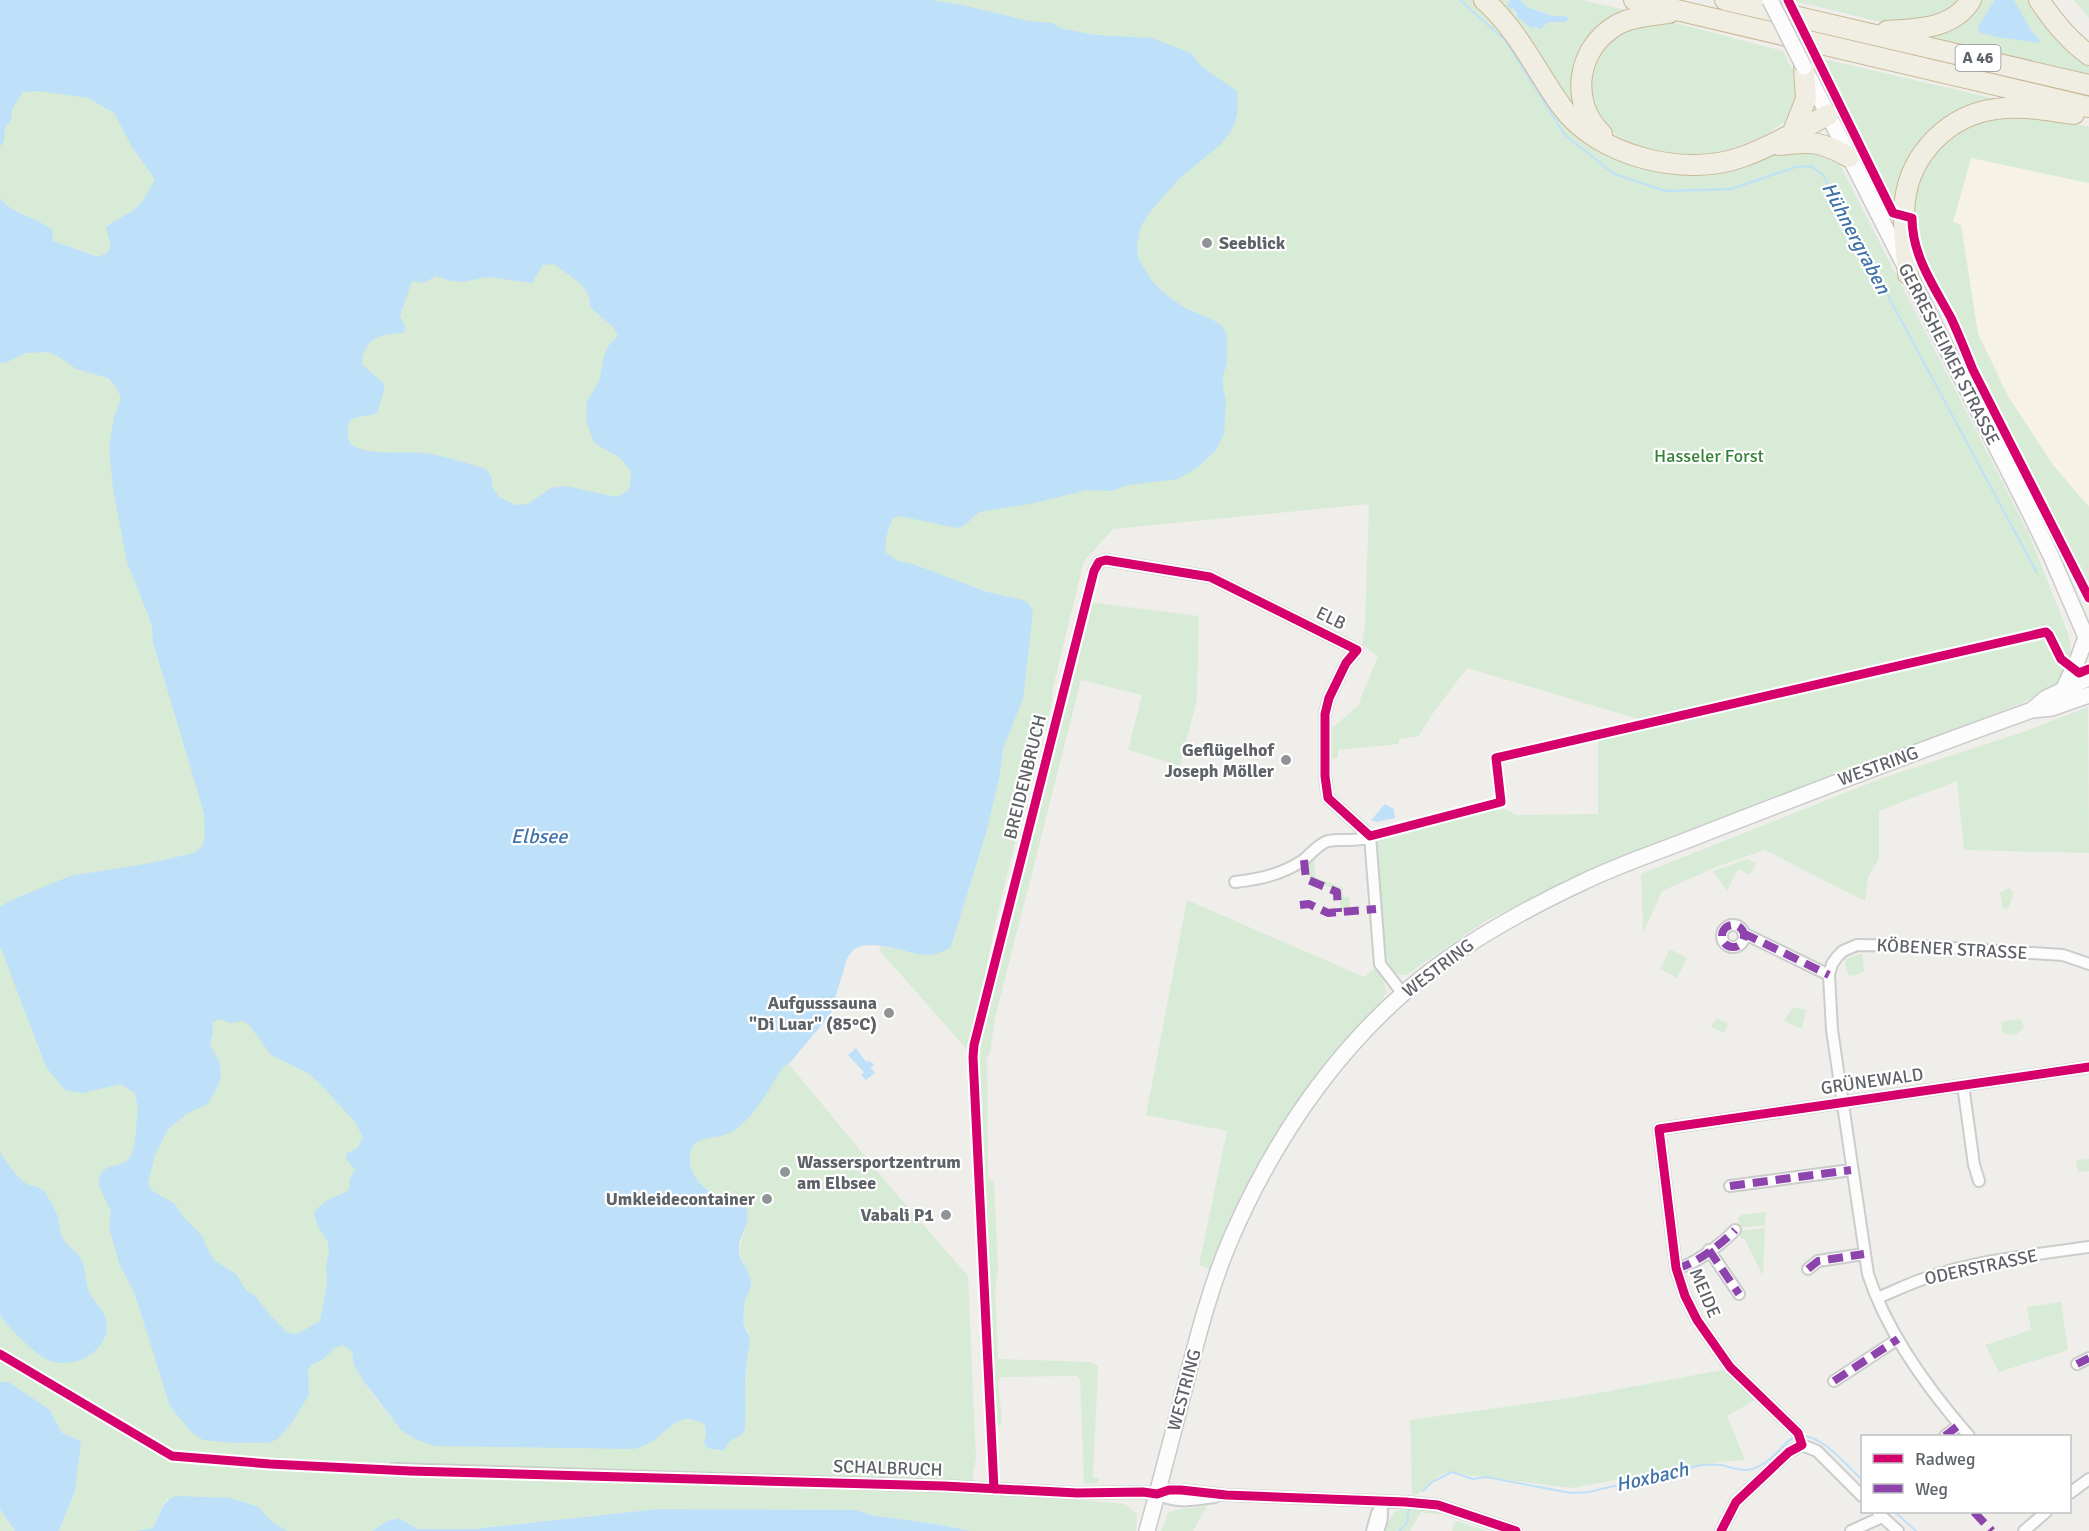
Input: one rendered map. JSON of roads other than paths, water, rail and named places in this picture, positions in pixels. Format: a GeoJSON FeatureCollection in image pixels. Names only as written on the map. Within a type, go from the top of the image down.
{"type":"FeatureCollection","features":[{"type":"Feature","properties":{"kind":"highway"},"geometry":{"type":"LineString","coordinates":[[1484,0],[1510,26],[1564,109],[1596,138],[1620,150],[1651,160],[1672,163],[1716,163],[1740,158],[1828,115]]}},
{"type":"Feature","properties":{"kind":"highway","name":"A 46"},"geometry":{"type":"LineString","coordinates":[[1634,0],[2089,107]]}},
{"type":"Feature","properties":{"kind":"highway","name":"A 46"},"geometry":{"type":"LineString","coordinates":[[1725,0],[2089,85]]}},
{"type":"Feature","properties":{"kind":"highway"},"geometry":{"type":"LineString","coordinates":[[1866,33],[1940,24],[1954,18],[1971,0]]}},
{"type":"Feature","properties":{"kind":"highway"},"geometry":{"type":"LineString","coordinates":[[2038,0],[2055,23],[2089,55]]}},
{"type":"Feature","properties":{"kind":"highway"},"geometry":{"type":"LineString","coordinates":[[1620,150],[1599,132],[1584,107],[1581,91],[1584,63],[1597,41],[1617,24],[1634,18],[1683,12]]}},
{"type":"Feature","properties":{"kind":"highway"},"geometry":{"type":"LineString","coordinates":[[1793,132],[1806,99],[1804,67]]}},
{"type":"Feature","properties":{"kind":"highway"},"geometry":{"type":"LineString","coordinates":[[1908,274],[1904,216],[1907,188],[1918,160],[1939,135],[1966,118],[1995,109],[2033,109],[2089,116]]}},
{"type":"Feature","properties":{"kind":"highway"},"geometry":{"type":"LineString","coordinates":[[1767,146],[1814,142],[1833,148],[1849,157]]}},
{"type":"Feature","properties":{"kind":"main road","name":"GERRESHEIMER STRASSE"},"geometry":{"type":"LineString","coordinates":[[1770,0],[2051,556],[2088,640]]}},
{"type":"Feature","properties":{"kind":"main road"},"geometry":{"type":"LineString","coordinates":[[2063,690],[2088,640]]}},
{"type":"Feature","properties":{"kind":"main road","name":"WESTRING"},"geometry":{"type":"LineString","coordinates":[[2032,710],[2046,698],[2089,678]]}},
{"type":"Feature","properties":{"kind":"main road","name":"WESTRING"},"geometry":{"type":"LineString","coordinates":[[1147,1531],[1209,1301],[1231,1239],[1252,1194],[1291,1125],[1322,1081],[1349,1048],[1403,994],[1438,965],[1476,940],[1584,881],[1833,783],[2032,710],[2052,708],[2089,695]]}},
{"type":"Feature","properties":{"kind":"street","name":"ELB"},"geometry":{"type":"LineString","coordinates":[[1094,572],[1099,562],[1106,560],[1210,577],[1357,650],[1346,663],[1329,698],[1325,714],[1325,776],[1328,798],[1370,836]]}},
{"type":"Feature","properties":{"kind":"street"},"geometry":{"type":"LineString","coordinates":[[1235,882],[1266,878],[1285,871],[1304,860],[1326,842],[1362,840],[1370,836],[1380,964],[1403,994]]}},
{"type":"Feature","properties":{"kind":"street"},"geometry":{"type":"LineString","coordinates":[[1743,933],[1829,975],[1832,1030],[1841,1102],[1868,1274],[1877,1298],[1898,1339],[1967,1435]]}},
{"type":"Feature","properties":{"kind":"street","name":"KÖBENER STRASSE"},"geometry":{"type":"LineString","coordinates":[[1829,975],[1837,957],[1843,951],[1857,945],[1931,946],[2063,955],[2089,963]]}},
{"type":"Feature","properties":{"kind":"street","name":"GRÜNEWALD"},"geometry":{"type":"LineString","coordinates":[[1659,1129],[2089,1066]]}},
{"type":"Feature","properties":{"kind":"street"},"geometry":{"type":"LineString","coordinates":[[1963,1085],[1974,1165],[1979,1180]]}},
{"type":"Feature","properties":{"kind":"street","name":"MEIDE"},"geometry":{"type":"LineString","coordinates":[[1659,1129],[1676,1268],[1685,1296],[1715,1349],[1730,1367],[1798,1433]]}},
{"type":"Feature","properties":{"kind":"street"},"geometry":{"type":"LineString","coordinates":[[1730,1186],[1851,1170]]}},
{"type":"Feature","properties":{"kind":"street"},"geometry":{"type":"LineString","coordinates":[[1676,1268],[1682,1268],[1725,1240],[1735,1230]]}},
{"type":"Feature","properties":{"kind":"street","name":"ODERSTRASSE"},"geometry":{"type":"LineString","coordinates":[[1877,1298],[1917,1281],[1948,1272],[1998,1261],[2089,1247]]}},
{"type":"Feature","properties":{"kind":"street"},"geometry":{"type":"LineString","coordinates":[[1708,1251],[1739,1294]]}},
{"type":"Feature","properties":{"kind":"street"},"geometry":{"type":"LineString","coordinates":[[1809,1269],[1818,1261],[1864,1254]]}},
{"type":"Feature","properties":{"kind":"street"},"geometry":{"type":"LineString","coordinates":[[1834,1381],[1898,1339]]}},
{"type":"Feature","properties":{"kind":"street"},"geometry":{"type":"LineString","coordinates":[[2077,1364],[2089,1358]]}},
{"type":"Feature","properties":{"kind":"street"},"geometry":{"type":"LineString","coordinates":[[1947,1435],[1959,1425]]}},
{"type":"Feature","properties":{"kind":"street"},"geometry":{"type":"LineString","coordinates":[[1721,1531],[1736,1502],[1790,1452],[1802,1445],[1817,1451],[1861,1494]]}},
{"type":"Feature","properties":{"kind":"street","name":"SCHALBRUCH"},"geometry":{"type":"LineString","coordinates":[[393,1469],[944,1486],[1067,1492],[1157,1494],[1169,1490],[1181,1490],[1382,1505],[1405,1502],[1438,1505],[1516,1531]]}},
{"type":"Feature","properties":{"kind":"street"},"geometry":{"type":"LineString","coordinates":[[2071,1492],[2089,1479]]}},
{"type":"Feature","properties":{"kind":"street"},"geometry":{"type":"LineString","coordinates":[[1372,1531],[1382,1505]]}},
{"type":"Feature","properties":{"kind":"street"},"geometry":{"type":"LineString","coordinates":[[1378,1531],[1384,1516],[1382,1505]]}},
{"type":"Feature","properties":{"kind":"street"},"geometry":{"type":"LineString","coordinates":[[2024,1531],[2043,1513]]}},
{"type":"Feature","properties":{"kind":"street"},"geometry":{"type":"LineString","coordinates":[[1851,1531],[1880,1514],[1898,1531]]}},
{"type":"Feature","properties":{"kind":"water","name":"Elbsee"},"geometry":{"type":"Polygon","coordinates":[[[0,0],[931,0],[1029,21],[1052,23],[1063,29],[1096,35],[1152,38],[1191,53],[1201,66],[1237,91],[1238,109],[1235,123],[1229,134],[1220,145],[1180,178],[1150,212],[1141,226],[1137,245],[1138,258],[1153,282],[1164,293],[1183,307],[1222,326],[1227,335],[1227,363],[1223,375],[1226,401],[1224,434],[1216,450],[1197,468],[1178,479],[1128,485],[1111,491],[1087,490],[1030,504],[979,512],[964,526],[957,528],[899,516],[893,518],[886,540],[886,553],[898,561],[913,564],[987,592],[1023,600],[1029,604],[1033,612],[1023,699],[1003,749],[1000,775],[987,830],[951,947],[938,953],[924,955],[871,945],[861,946],[853,951],[847,959],[830,1015],[789,1064],[784,1066],[754,1112],[730,1133],[697,1142],[691,1151],[691,1168],[700,1183],[721,1198],[742,1203],[748,1217],[739,1245],[741,1258],[751,1280],[744,1316],[744,1325],[750,1342],[746,1368],[745,1428],[743,1434],[730,1441],[723,1451],[707,1448],[704,1442],[705,1425],[689,1419],[676,1423],[652,1442],[634,1449],[435,1446],[417,1440],[401,1430],[364,1382],[354,1365],[352,1352],[343,1345],[311,1365],[308,1370],[309,1395],[293,1421],[278,1439],[268,1443],[203,1440],[191,1432],[170,1406],[134,1292],[119,1263],[109,1227],[111,1211],[99,1187],[102,1171],[124,1163],[131,1156],[138,1108],[135,1093],[121,1084],[83,1093],[65,1090],[46,1067],[0,946],[0,907],[9,901],[70,876],[151,863],[194,853],[202,847],[205,836],[204,813],[153,642],[152,627],[127,562],[113,489],[109,448],[114,417],[121,398],[117,388],[108,378],[76,369],[48,352],[26,353],[5,363],[0,362],[0,198],[12,209],[46,225],[52,230],[53,241],[98,257],[107,253],[111,247],[106,227],[136,208],[155,179],[132,147],[114,113],[88,98],[39,91],[23,92],[12,109],[11,120],[5,127],[4,141],[0,147],[0,0]],[[554,264],[543,265],[532,283],[488,277],[463,282],[436,276],[424,283],[412,281],[400,316],[405,326],[404,333],[388,334],[375,339],[363,355],[362,364],[381,380],[384,392],[377,413],[357,417],[350,422],[349,441],[362,449],[424,453],[486,469],[492,477],[492,487],[499,497],[516,505],[528,504],[551,488],[566,486],[616,497],[626,492],[630,487],[631,471],[620,458],[594,443],[586,420],[587,401],[599,381],[604,356],[609,345],[618,336],[613,327],[591,308],[588,294],[581,284],[554,264]],[[218,1019],[212,1023],[213,1034],[210,1044],[220,1064],[221,1077],[217,1088],[208,1104],[188,1113],[168,1129],[155,1155],[148,1183],[151,1190],[175,1204],[203,1237],[215,1261],[236,1274],[246,1290],[256,1297],[287,1332],[297,1334],[320,1321],[327,1283],[328,1242],[317,1225],[314,1214],[325,1202],[349,1190],[350,1179],[355,1170],[346,1159],[346,1154],[357,1148],[363,1138],[356,1123],[308,1073],[271,1055],[249,1025],[243,1021],[231,1023],[218,1019]]]}},
{"type":"Feature","properties":{"kind":"water"},"geometry":{"type":"Polygon","coordinates":[[[1510,0],[1520,0],[1527,7],[1553,16],[1569,18],[1566,22],[1549,22],[1540,29],[1531,28],[1516,16],[1513,8],[1510,9],[1507,6],[1510,0]]]}},
{"type":"Feature","properties":{"kind":"water"},"geometry":{"type":"Polygon","coordinates":[[[1995,0],[2014,0],[2032,32],[2041,41],[2038,43],[1981,33],[1978,30],[1979,25],[1995,0]]]}},
{"type":"Feature","properties":{"kind":"water"},"geometry":{"type":"Polygon","coordinates":[[[1385,804],[1394,809],[1395,818],[1377,822],[1371,820],[1385,804]]]}},
{"type":"Feature","properties":{"kind":"water"},"geometry":{"type":"Polygon","coordinates":[[[856,1048],[866,1062],[874,1064],[872,1067],[869,1065],[875,1073],[866,1080],[861,1075],[864,1072],[848,1055],[856,1048]]]}},
{"type":"Feature","properties":{"kind":"water"},"geometry":{"type":"Polygon","coordinates":[[[0,1152],[19,1178],[27,1184],[42,1189],[46,1194],[57,1214],[62,1236],[82,1261],[89,1292],[105,1315],[107,1330],[104,1339],[99,1347],[82,1359],[61,1363],[45,1358],[23,1341],[0,1315],[0,1152]]]}},
{"type":"Feature","properties":{"kind":"water"},"geometry":{"type":"Polygon","coordinates":[[[0,1382],[9,1382],[50,1410],[62,1433],[81,1441],[75,1491],[59,1531],[15,1531],[0,1509],[0,1382]]]}},
{"type":"Feature","properties":{"kind":"water"},"geometry":{"type":"Polygon","coordinates":[[[176,1496],[231,1498],[259,1507],[271,1521],[288,1531],[135,1531],[152,1528],[166,1502],[176,1496]]]}},
{"type":"Feature","properties":{"kind":"water"},"geometry":{"type":"Polygon","coordinates":[[[658,1509],[856,1510],[871,1515],[971,1531],[372,1531],[387,1521],[399,1518],[418,1529],[473,1529],[658,1509]]]}},
{"type":"Feature","properties":{"kind":"waterway","name":"Hühnergraben"},"geometry":{"type":"LineString","coordinates":[[1460,0],[1505,40],[1565,135],[1614,174],[1666,191],[1731,189],[1796,167],[1811,166],[1823,175],[2037,573]]}},
{"type":"Feature","properties":{"kind":"waterway","name":"Hoxbach"},"geometry":{"type":"LineString","coordinates":[[1423,1491],[1432,1482],[1452,1472],[1473,1479],[1486,1477],[1571,1493],[1589,1492],[1702,1465],[1719,1465],[1748,1470],[1766,1462],[1795,1437],[1805,1436],[1816,1439],[1826,1446],[1861,1479]]}},
{"type":"Feature","properties":{"kind":"waterway","name":"Hoxbach"},"geometry":{"type":"LineString","coordinates":[[1399,1531],[1407,1523],[1409,1507]]}},
{"type":"Feature","properties":{"kind":"waterway","name":"Hoxbach"},"geometry":{"type":"LineString","coordinates":[[1896,1513],[1916,1531]]}},
{"type":"Feature","properties":{"kind":"place","name":"Seeblick"},"geometry":{"type":"Point","coordinates":[1207,243]}},
{"type":"Feature","properties":{"kind":"place","name":"Geflügelhof Joseph Möller"},"geometry":{"type":"Point","coordinates":[1286,760]}},
{"type":"Feature","properties":{"kind":"place","name":"Aufgusssauna \"Di Luar\" (85°C)"},"geometry":{"type":"Point","coordinates":[889,1013]}},
{"type":"Feature","properties":{"kind":"place","name":"Wassersportzentrum am Elbsee"},"geometry":{"type":"Point","coordinates":[785,1172]}},
{"type":"Feature","properties":{"kind":"place","name":"Umkleidecontainer"},"geometry":{"type":"Point","coordinates":[767,1199]}},
{"type":"Feature","properties":{"kind":"place","name":"Vabali P1"},"geometry":{"type":"Point","coordinates":[946,1215]}},
{"type":"Feature","properties":{"kind":"park label","name":"Hasseler Forst"},"geometry":{"type":"Point","coordinates":[1709,456]}}]}
